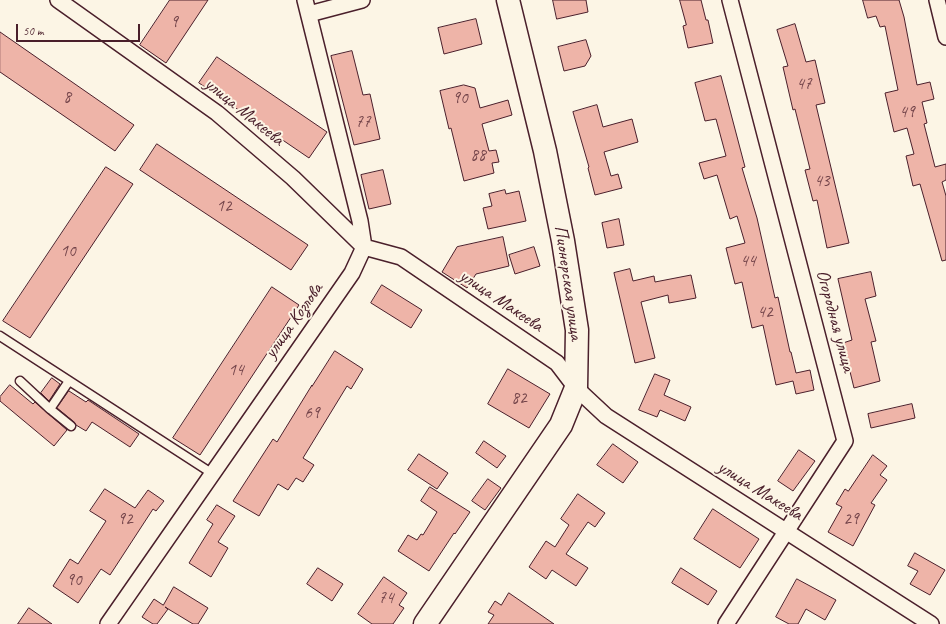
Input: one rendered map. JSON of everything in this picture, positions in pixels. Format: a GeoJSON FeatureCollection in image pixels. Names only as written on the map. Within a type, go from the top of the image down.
{"type":"FeatureCollection","features":[{"type":"Feature","properties":{"kind":"street","name":"улица Макеева"},"geometry":{"type":"LineString","coordinates":[[58,0],[217,113],[293,178],[364,247],[401,257],[557,363],[576,388],[606,416],[931,624]]}},
{"type":"Feature","properties":{"kind":"street"},"geometry":{"type":"LineString","coordinates":[[362,0],[307,7],[360,221],[364,247]]}},
{"type":"Feature","properties":{"kind":"street","name":"Пионерская улица"},"geometry":{"type":"LineString","coordinates":[[425,624],[561,425],[576,388],[577,330],[563,241],[545,151],[508,0]]}},
{"type":"Feature","properties":{"kind":"street","name":"Огородная улица"},"geometry":{"type":"LineString","coordinates":[[726,624],[845,441],[730,0]]}},
{"type":"Feature","properties":{"kind":"street"},"geometry":{"type":"LineString","coordinates":[[937,0],[946,37]]}},
{"type":"Feature","properties":{"kind":"street","name":"улица Козлова"},"geometry":{"type":"LineString","coordinates":[[108,624],[352,273],[364,247]]}},
{"type":"Feature","properties":{"kind":"lane"},"geometry":{"type":"LineString","coordinates":[[0,336],[212,474]]}},
{"type":"Feature","properties":{"kind":"lane"},"geometry":{"type":"LineString","coordinates":[[20,381],[71,426]]}},
{"type":"Feature","properties":{"kind":"lane"},"geometry":{"type":"LineString","coordinates":[[50,409],[69,381]]}},
{"type":"Feature","properties":{"kind":"building"},"geometry":{"type":"Polygon","coordinates":[[[170,0],[208,0],[166,63],[140,45],[170,0]]]}},
{"type":"Feature","properties":{"kind":"building"},"geometry":{"type":"Polygon","coordinates":[[[553,0],[586,0],[588,12],[557,19],[553,0]]]}},
{"type":"Feature","properties":{"kind":"building"},"geometry":{"type":"Polygon","coordinates":[[[680,0],[701,0],[706,20],[708,20],[713,43],[688,48],[683,26],[686,25],[680,0]]]}},
{"type":"Feature","properties":{"kind":"building"},"geometry":{"type":"Polygon","coordinates":[[[863,0],[899,0],[904,17],[917,85],[930,82],[934,99],[922,102],[927,123],[924,124],[935,167],[946,164],[946,180],[942,182],[946,196],[946,260],[942,261],[920,184],[913,186],[906,156],[914,154],[907,128],[894,132],[885,93],[898,90],[885,26],[880,27],[876,16],[868,18],[863,0]]]}},
{"type":"Feature","properties":{"kind":"building"},"geometry":{"type":"Polygon","coordinates":[[[476,19],[482,44],[444,54],[438,28],[476,19]]]}},
{"type":"Feature","properties":{"kind":"building"},"geometry":{"type":"Polygon","coordinates":[[[795,24],[806,62],[815,60],[825,103],[816,105],[849,243],[827,248],[817,200],[813,201],[805,170],[810,169],[795,109],[793,110],[783,67],[788,66],[777,30],[795,24]]]}},
{"type":"Feature","properties":{"kind":"building"},"geometry":{"type":"Polygon","coordinates":[[[0,32],[134,125],[115,151],[0,72],[0,32]]]}},
{"type":"Feature","properties":{"kind":"building"},"geometry":{"type":"Polygon","coordinates":[[[586,40],[591,56],[585,66],[564,71],[558,47],[586,40]]]}},
{"type":"Feature","properties":{"kind":"building"},"geometry":{"type":"Polygon","coordinates":[[[352,51],[363,95],[370,94],[380,139],[354,145],[331,56],[352,51]]]}},
{"type":"Feature","properties":{"kind":"building"},"geometry":{"type":"Polygon","coordinates":[[[217,57],[327,132],[309,158],[199,83],[217,57]]]}},
{"type":"Feature","properties":{"kind":"building"},"geometry":{"type":"Polygon","coordinates":[[[721,76],[745,167],[742,168],[757,218],[775,298],[778,297],[796,373],[810,370],[814,390],[796,394],[793,381],[776,385],[763,325],[752,328],[742,282],[735,284],[726,248],[745,243],[737,216],[730,219],[717,175],[704,179],[699,163],[726,156],[716,119],[705,121],[695,83],[721,76]]]}},
{"type":"Feature","properties":{"kind":"building"},"geometry":{"type":"Polygon","coordinates":[[[464,85],[475,88],[480,108],[508,100],[512,115],[482,124],[489,151],[496,150],[499,162],[492,163],[494,173],[464,181],[440,91],[464,85]]]}},
{"type":"Feature","properties":{"kind":"building"},"geometry":{"type":"Polygon","coordinates":[[[597,105],[603,127],[632,119],[638,142],[604,152],[611,176],[618,174],[622,188],[595,195],[589,167],[573,112],[597,105]]]}},
{"type":"Feature","properties":{"kind":"building"},"geometry":{"type":"Polygon","coordinates":[[[157,144],[308,245],[291,270],[140,170],[157,144]]]}},
{"type":"Feature","properties":{"kind":"building"},"geometry":{"type":"Polygon","coordinates":[[[106,167],[133,184],[30,338],[3,321],[106,167]]]}},
{"type":"Feature","properties":{"kind":"building"},"geometry":{"type":"Polygon","coordinates":[[[383,170],[391,204],[369,209],[361,175],[383,170]]]}},
{"type":"Feature","properties":{"kind":"building"},"geometry":{"type":"Polygon","coordinates":[[[505,190],[506,194],[519,191],[526,221],[488,229],[483,208],[492,206],[489,194],[505,190]]]}},
{"type":"Feature","properties":{"kind":"building"},"geometry":{"type":"Polygon","coordinates":[[[619,219],[624,245],[607,248],[602,223],[619,219]]]}},
{"type":"Feature","properties":{"kind":"building"},"geometry":{"type":"Polygon","coordinates":[[[503,237],[509,266],[476,274],[467,288],[442,272],[457,247],[503,237]]]}},
{"type":"Feature","properties":{"kind":"building"},"geometry":{"type":"Polygon","coordinates":[[[534,247],[540,266],[515,274],[509,255],[534,247]]]}},
{"type":"Feature","properties":{"kind":"building"},"geometry":{"type":"Polygon","coordinates":[[[630,269],[633,281],[654,276],[655,282],[691,275],[696,298],[669,303],[668,295],[641,302],[655,358],[635,363],[614,273],[630,269]]]}},
{"type":"Feature","properties":{"kind":"building"},"geometry":{"type":"Polygon","coordinates":[[[871,272],[876,296],[865,299],[876,341],[871,342],[880,381],[854,388],[843,343],[852,340],[838,279],[871,272]]]}},
{"type":"Feature","properties":{"kind":"building"},"geometry":{"type":"Polygon","coordinates":[[[382,285],[422,310],[411,328],[371,303],[382,285]]]}},
{"type":"Feature","properties":{"kind":"building"},"geometry":{"type":"Polygon","coordinates":[[[272,287],[299,305],[200,455],[173,438],[272,287]]]}},
{"type":"Feature","properties":{"kind":"building"},"geometry":{"type":"Polygon","coordinates":[[[335,351],[363,369],[351,389],[347,386],[303,458],[314,465],[303,482],[296,478],[288,490],[278,484],[259,516],[233,501],[273,439],[277,442],[335,351]]]}},
{"type":"Feature","properties":{"kind":"building"},"geometry":{"type":"Polygon","coordinates":[[[508,369],[550,394],[529,428],[488,404],[508,369]]]}},
{"type":"Feature","properties":{"kind":"building"},"geometry":{"type":"Polygon","coordinates":[[[655,374],[670,380],[664,395],[691,407],[685,421],[660,410],[657,417],[639,410],[655,374]]]}},
{"type":"Feature","properties":{"kind":"building"},"geometry":{"type":"Polygon","coordinates":[[[52,378],[60,384],[49,401],[41,393],[52,378]]]}},
{"type":"Feature","properties":{"kind":"building"},"geometry":{"type":"Polygon","coordinates":[[[10,385],[33,404],[35,402],[67,430],[54,446],[0,401],[0,397],[10,385]]]}},
{"type":"Feature","properties":{"kind":"building"},"geometry":{"type":"Polygon","coordinates":[[[69,391],[86,402],[88,400],[139,434],[130,447],[92,422],[86,431],[76,425],[57,408],[69,391]]]}},
{"type":"Feature","properties":{"kind":"building"},"geometry":{"type":"Polygon","coordinates":[[[912,404],[915,418],[871,428],[868,414],[912,404]]]}},
{"type":"Feature","properties":{"kind":"building"},"geometry":{"type":"Polygon","coordinates":[[[484,441],[506,456],[497,468],[476,453],[484,441]]]}},
{"type":"Feature","properties":{"kind":"building"},"geometry":{"type":"Polygon","coordinates":[[[613,444],[638,462],[623,483],[597,465],[613,444]]]}},
{"type":"Feature","properties":{"kind":"building"},"geometry":{"type":"Polygon","coordinates":[[[799,450],[815,461],[793,491],[778,481],[799,450]]]}},
{"type":"Feature","properties":{"kind":"building"},"geometry":{"type":"Polygon","coordinates":[[[419,454],[448,473],[437,489],[408,470],[419,454]]]}},
{"type":"Feature","properties":{"kind":"building"},"geometry":{"type":"Polygon","coordinates":[[[873,455],[887,466],[880,475],[887,480],[871,503],[875,505],[853,546],[828,532],[842,507],[836,504],[845,489],[848,491],[873,455]]]}},
{"type":"Feature","properties":{"kind":"building"},"geometry":{"type":"Polygon","coordinates":[[[488,479],[501,488],[485,510],[472,501],[488,479]]]}},
{"type":"Feature","properties":{"kind":"building"},"geometry":{"type":"Polygon","coordinates":[[[430,487],[470,512],[429,571],[398,551],[408,535],[417,540],[421,534],[423,535],[437,512],[421,501],[430,487]]]}},
{"type":"Feature","properties":{"kind":"building"},"geometry":{"type":"Polygon","coordinates":[[[105,489],[135,508],[148,490],[164,501],[156,511],[153,509],[110,575],[101,569],[78,603],[53,586],[70,559],[78,564],[106,521],[90,511],[105,489]]]}},
{"type":"Feature","properties":{"kind":"building"},"geometry":{"type":"Polygon","coordinates":[[[578,494],[605,513],[595,527],[588,522],[566,554],[588,568],[576,586],[552,570],[546,579],[529,567],[546,541],[555,547],[569,525],[561,519],[578,494]]]}},
{"type":"Feature","properties":{"kind":"building"},"geometry":{"type":"Polygon","coordinates":[[[217,505],[235,516],[218,542],[228,548],[211,577],[189,563],[213,524],[207,520],[217,505]]]}},
{"type":"Feature","properties":{"kind":"building"},"geometry":{"type":"Polygon","coordinates":[[[713,509],[759,539],[740,568],[694,539],[713,509]]]}},
{"type":"Feature","properties":{"kind":"building"},"geometry":{"type":"Polygon","coordinates":[[[915,553],[945,570],[930,595],[910,584],[918,571],[908,566],[915,553]]]}},
{"type":"Feature","properties":{"kind":"building"},"geometry":{"type":"Polygon","coordinates":[[[318,568],[343,584],[332,601],[307,584],[318,568]]]}},
{"type":"Feature","properties":{"kind":"building"},"geometry":{"type":"Polygon","coordinates":[[[681,568],[717,591],[708,605],[672,583],[681,568]]]}},
{"type":"Feature","properties":{"kind":"building"},"geometry":{"type":"Polygon","coordinates":[[[384,577],[407,593],[399,605],[404,608],[393,624],[372,624],[358,614],[384,577]]]}},
{"type":"Feature","properties":{"kind":"building"},"geometry":{"type":"Polygon","coordinates":[[[797,579],[836,600],[825,620],[806,609],[798,624],[789,624],[776,617],[797,579]]]}},
{"type":"Feature","properties":{"kind":"building"},"geometry":{"type":"Polygon","coordinates":[[[174,587],[208,608],[198,624],[193,624],[165,607],[168,609],[157,624],[153,624],[142,617],[154,599],[163,605],[174,587]]]}},
{"type":"Feature","properties":{"kind":"building"},"geometry":{"type":"Polygon","coordinates":[[[509,593],[554,624],[488,624],[494,615],[488,612],[495,601],[501,605],[509,593]]]}},
{"type":"Feature","properties":{"kind":"building"},"geometry":{"type":"Polygon","coordinates":[[[29,608],[52,624],[18,624],[29,608]]]}}]}
